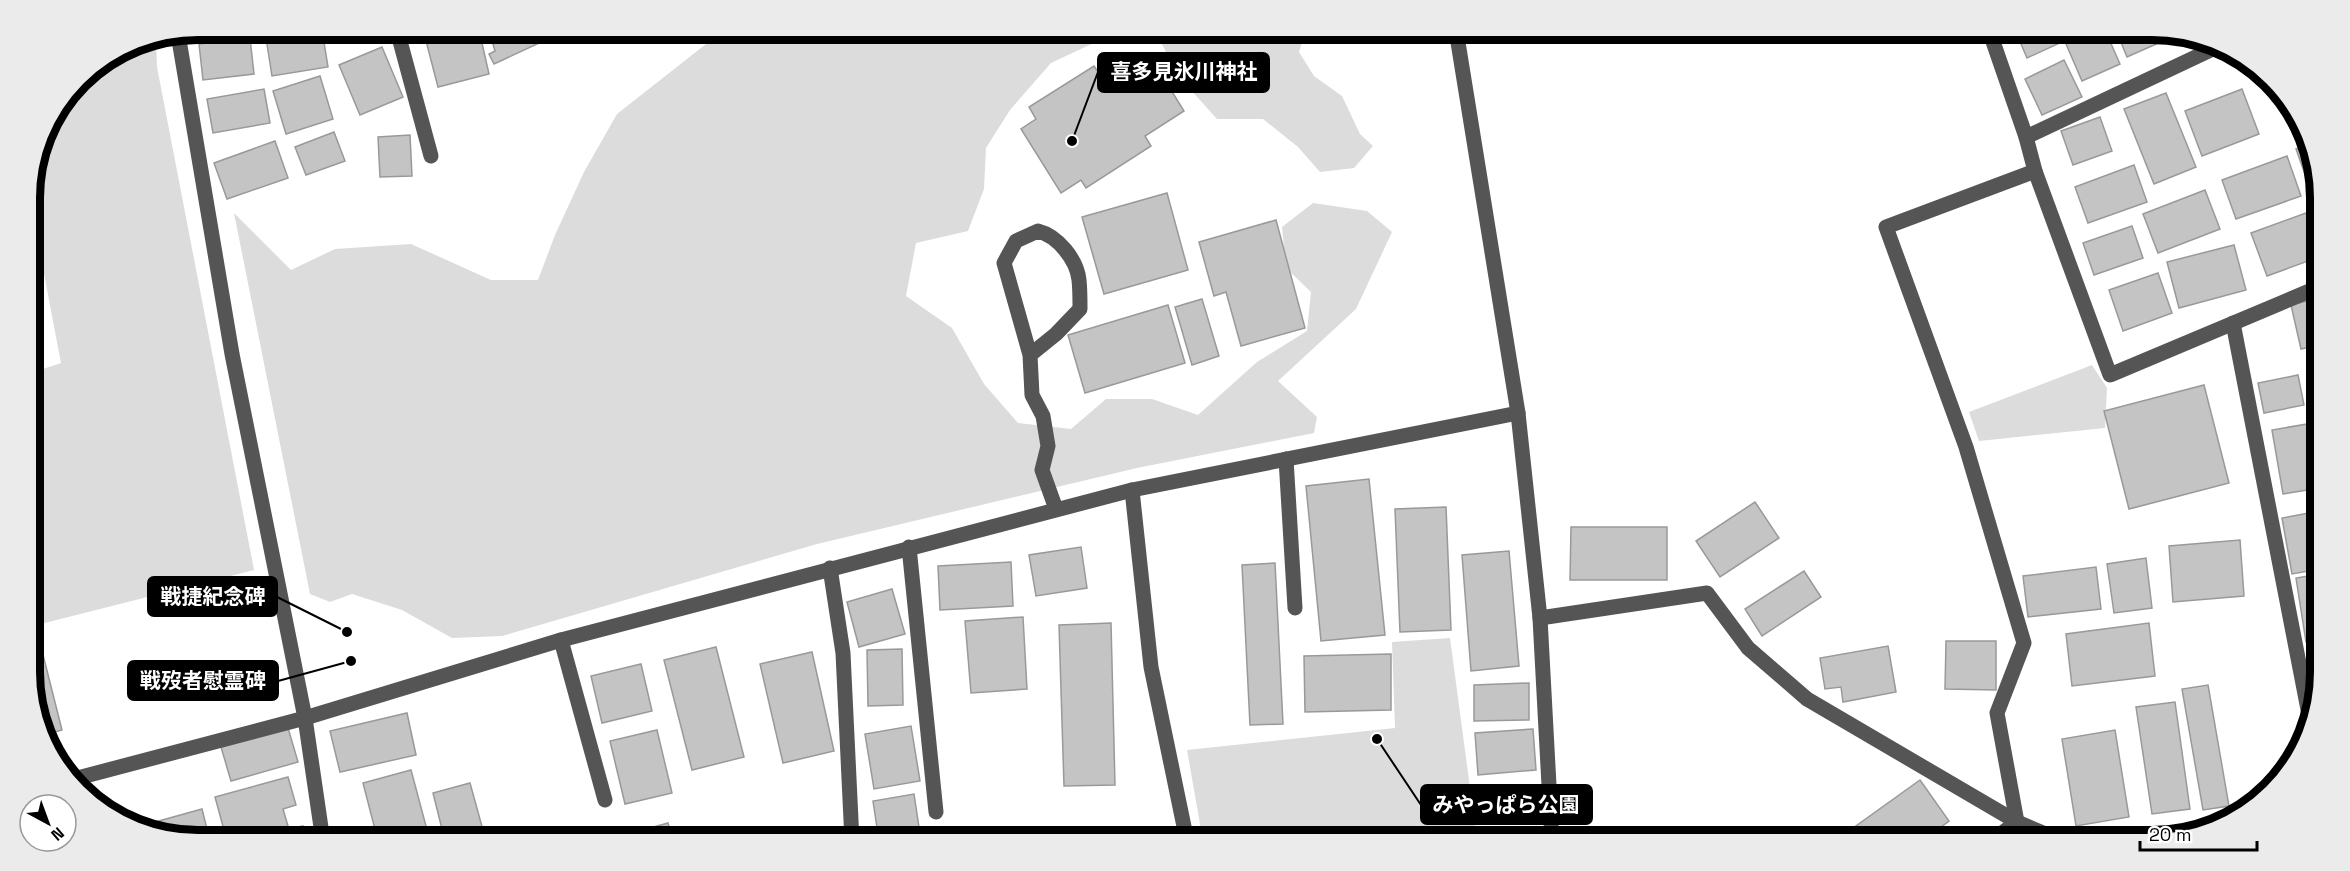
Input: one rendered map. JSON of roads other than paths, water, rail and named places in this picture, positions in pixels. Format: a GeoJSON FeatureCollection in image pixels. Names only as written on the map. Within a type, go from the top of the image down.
{"type":"FeatureCollection","features":[{"type":"Feature","properties":{"kind":"street"},"geometry":{"type":"LineString","coordinates":[[401,40],[431,156]]}},
{"type":"Feature","properties":{"kind":"street"},"geometry":{"type":"LineString","coordinates":[[1458,40],[1518,413],[1540,618],[1551,830]]}},
{"type":"Feature","properties":{"kind":"street"},"geometry":{"type":"LineString","coordinates":[[1992,40],[2026,137],[2035,171],[2110,375],[2310,291]]}},
{"type":"Feature","properties":{"kind":"street"},"geometry":{"type":"LineString","coordinates":[[179,42],[232,354],[305,718],[321,830]]}},
{"type":"Feature","properties":{"kind":"street"},"geometry":{"type":"LineString","coordinates":[[2026,137],[2208,51]]}},
{"type":"Feature","properties":{"kind":"street"},"geometry":{"type":"LineString","coordinates":[[2017,822],[1997,713],[2024,643],[1966,447],[1886,227],[2035,171]]}},
{"type":"Feature","properties":{"kind":"street"},"geometry":{"type":"LineString","coordinates":[[1030,355],[1056,334],[1080,309],[1079,277],[1068,253],[1049,234],[1038,231],[1016,241],[1004,263],[1030,355],[1032,395],[1042,416],[1048,446],[1042,470],[1056,509]]}},
{"type":"Feature","properties":{"kind":"street"},"geometry":{"type":"LineString","coordinates":[[2233,323],[2306,701]]}},
{"type":"Feature","properties":{"kind":"street"},"geometry":{"type":"LineString","coordinates":[[80,777],[305,718],[561,640],[1131,489],[1518,413]]}},
{"type":"Feature","properties":{"kind":"street"},"geometry":{"type":"LineString","coordinates":[[1286,459],[1294,608]]}},
{"type":"Feature","properties":{"kind":"street"},"geometry":{"type":"LineString","coordinates":[[1131,489],[1151,667],[1185,830]]}},
{"type":"Feature","properties":{"kind":"street"},"geometry":{"type":"LineString","coordinates":[[909,548],[936,812]]}},
{"type":"Feature","properties":{"kind":"street"},"geometry":{"type":"LineString","coordinates":[[830,568],[843,653],[851,830]]}},
{"type":"Feature","properties":{"kind":"street"},"geometry":{"type":"LineString","coordinates":[[1540,618],[1707,593],[1748,648],[1807,699],[2017,822],[2036,830]]}},
{"type":"Feature","properties":{"kind":"street"},"geometry":{"type":"LineString","coordinates":[[561,640],[605,800]]}},
{"type":"Feature","properties":{"kind":"street"},"geometry":{"type":"LineString","coordinates":[[2006,830],[2017,822]]}},
{"type":"Feature","properties":{"kind":"place","name":"喜多見氷川神社"},"geometry":{"type":"Point","coordinates":[1072,141]}},
{"type":"Feature","properties":{"kind":"place","name":"戦捷紀念碑"},"geometry":{"type":"Point","coordinates":[347,632]}},
{"type":"Feature","properties":{"kind":"place","name":"戦歿者慰霊碑"},"geometry":{"type":"Point","coordinates":[351,661]}},
{"type":"Feature","properties":{"kind":"place","name":"みやっぱら公園"},"geometry":{"type":"Point","coordinates":[1377,739]}}]}
